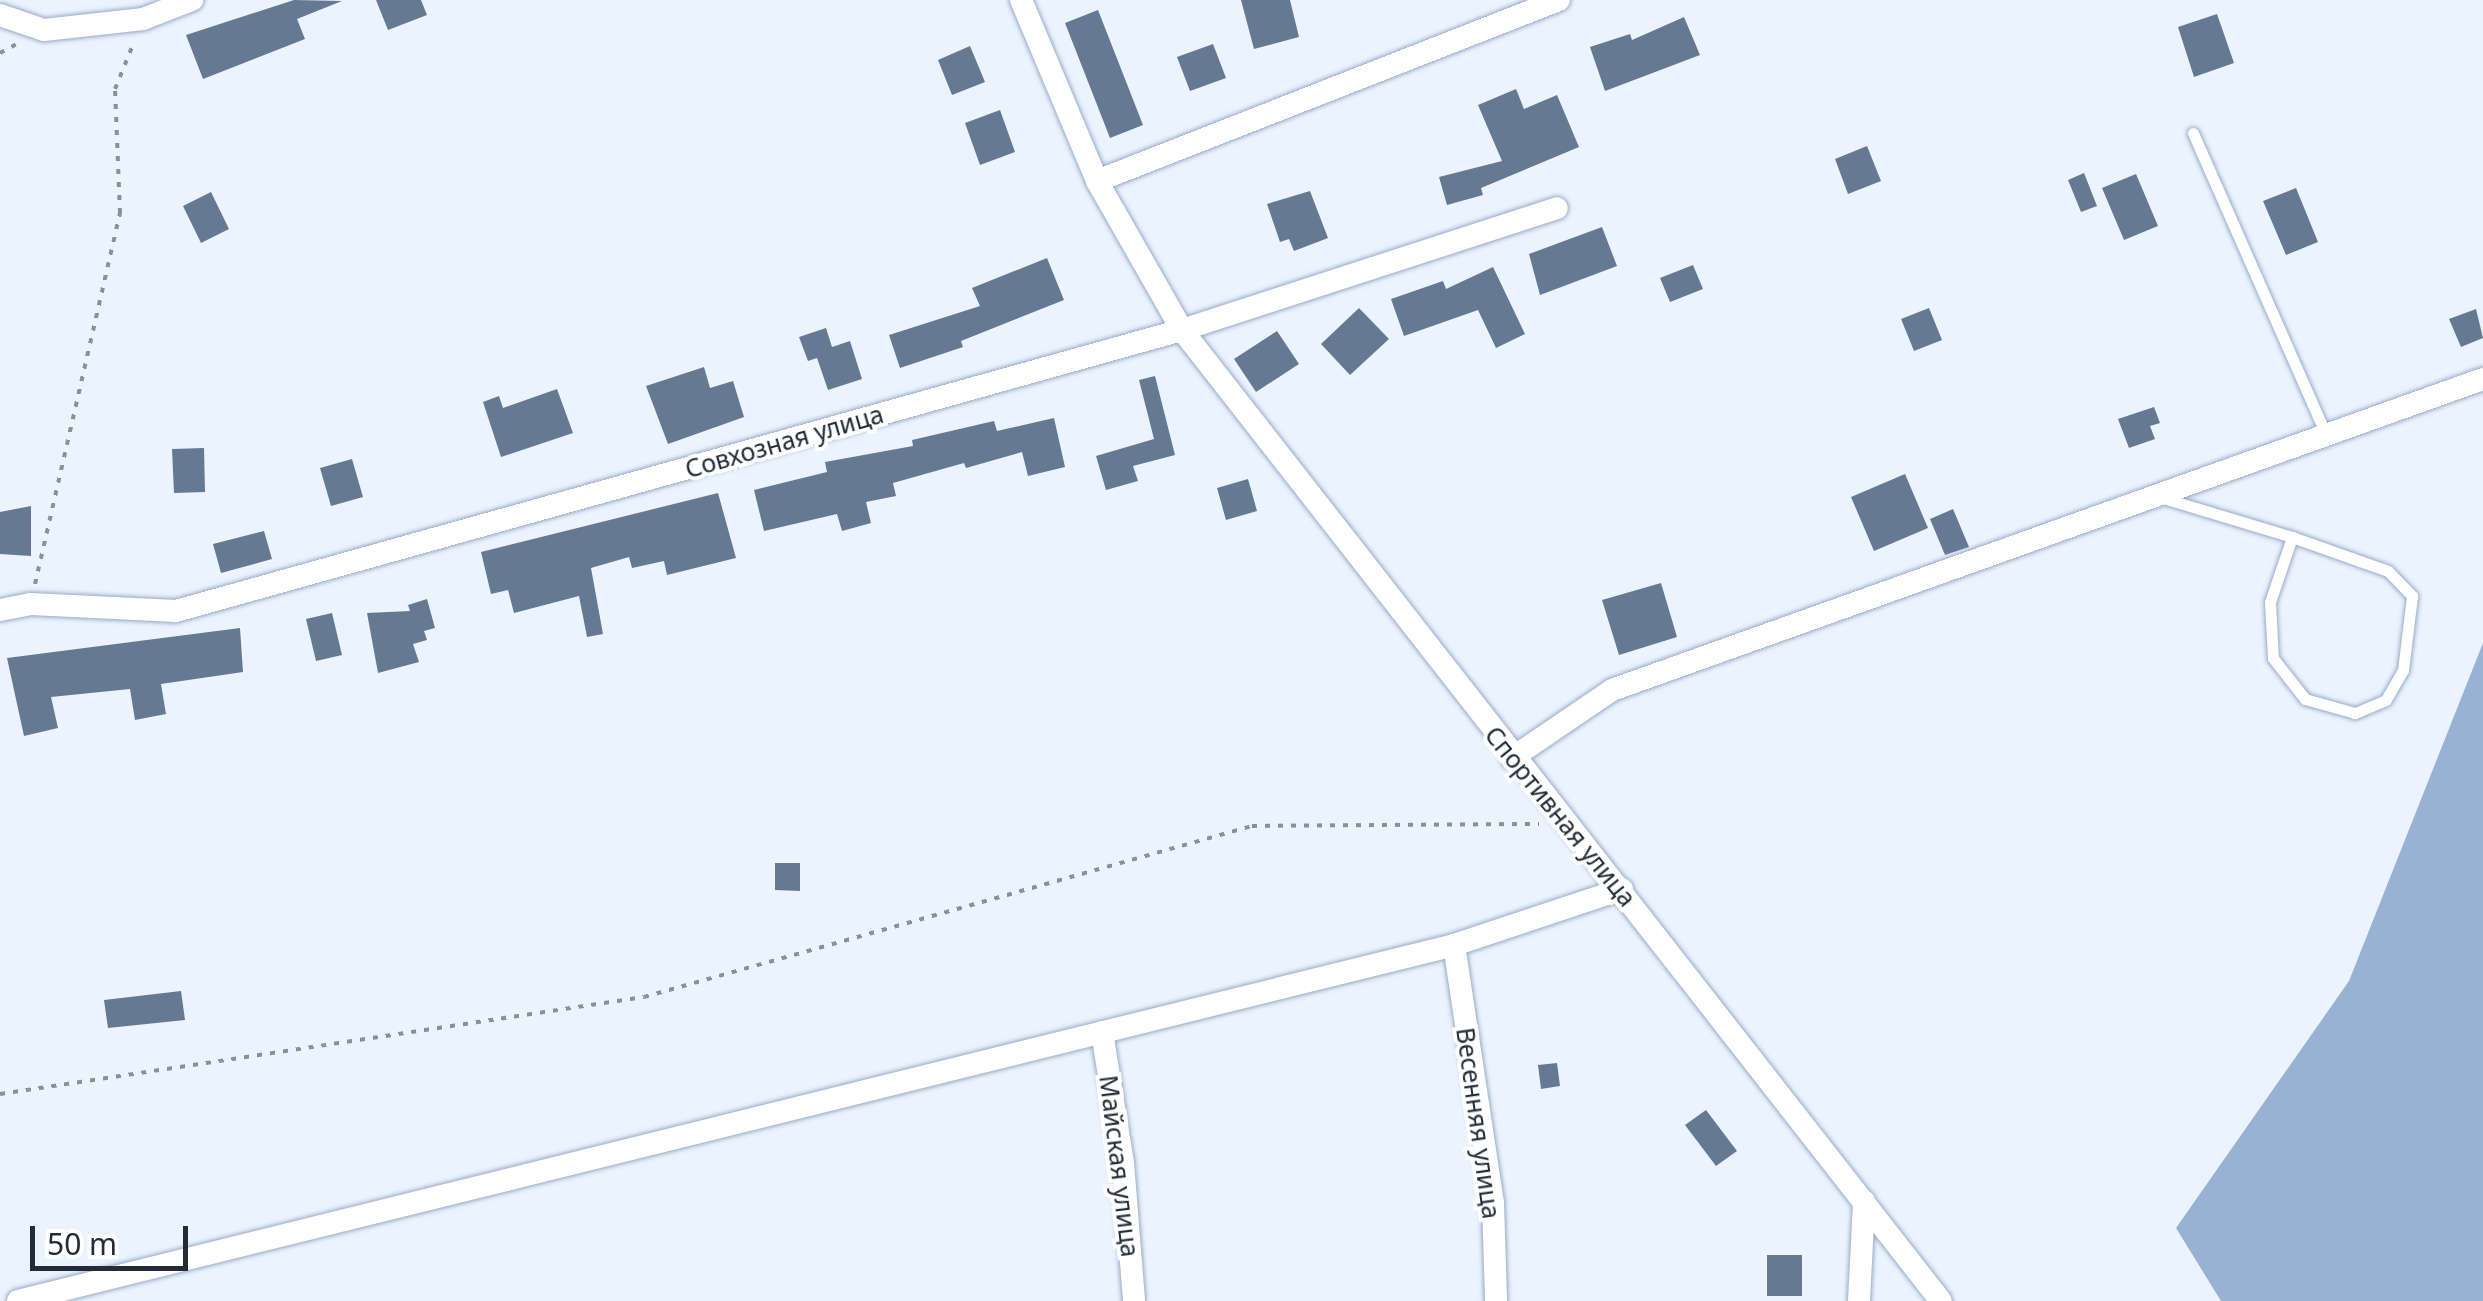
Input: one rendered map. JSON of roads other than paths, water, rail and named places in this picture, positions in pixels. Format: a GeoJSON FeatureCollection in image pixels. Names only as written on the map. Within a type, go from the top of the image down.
{"type":"FeatureCollection","features":[{"type":"Feature","properties":{"kind":"street"},"geometry":{"type":"LineString","coordinates":[[0,15],[44,30],[143,19],[192,0]]}},
{"type":"Feature","properties":{"kind":"street","name":"Спортивная улица"},"geometry":{"type":"LineString","coordinates":[[1021,0],[1097,181],[1182,330],[1512,758],[1622,888],[1940,1301]]}},
{"type":"Feature","properties":{"kind":"street"},"geometry":{"type":"LineString","coordinates":[[1097,181],[1559,0]]}},
{"type":"Feature","properties":{"kind":"street","name":"Совхозная улица"},"geometry":{"type":"LineString","coordinates":[[0,610],[31,604],[176,611],[1182,330],[1557,208]]}},
{"type":"Feature","properties":{"kind":"street"},"geometry":{"type":"LineString","coordinates":[[1512,758],[1612,690],[2163,498],[2483,379]]}},
{"type":"Feature","properties":{"kind":"street"},"geometry":{"type":"LineString","coordinates":[[18,1301],[1454,945],[1622,888]]}},
{"type":"Feature","properties":{"kind":"street","name":"Весенняя улица"},"geometry":{"type":"LineString","coordinates":[[1454,945],[1493,1203],[1496,1301]]}},
{"type":"Feature","properties":{"kind":"street","name":"Майская улица"},"geometry":{"type":"LineString","coordinates":[[1102,1032],[1123,1163],[1134,1301]]}},
{"type":"Feature","properties":{"kind":"street"},"geometry":{"type":"LineString","coordinates":[[1859,1301],[1864,1201]]}},
{"type":"Feature","properties":{"kind":"lane"},"geometry":{"type":"LineString","coordinates":[[2193,133],[2326,435]]}},
{"type":"Feature","properties":{"kind":"lane"},"geometry":{"type":"LineString","coordinates":[[2163,498],[2292,537],[2388,571],[2412,596],[2403,670],[2386,700],[2355,713],[2305,699],[2274,658],[2270,602],[2292,537]]}}]}
